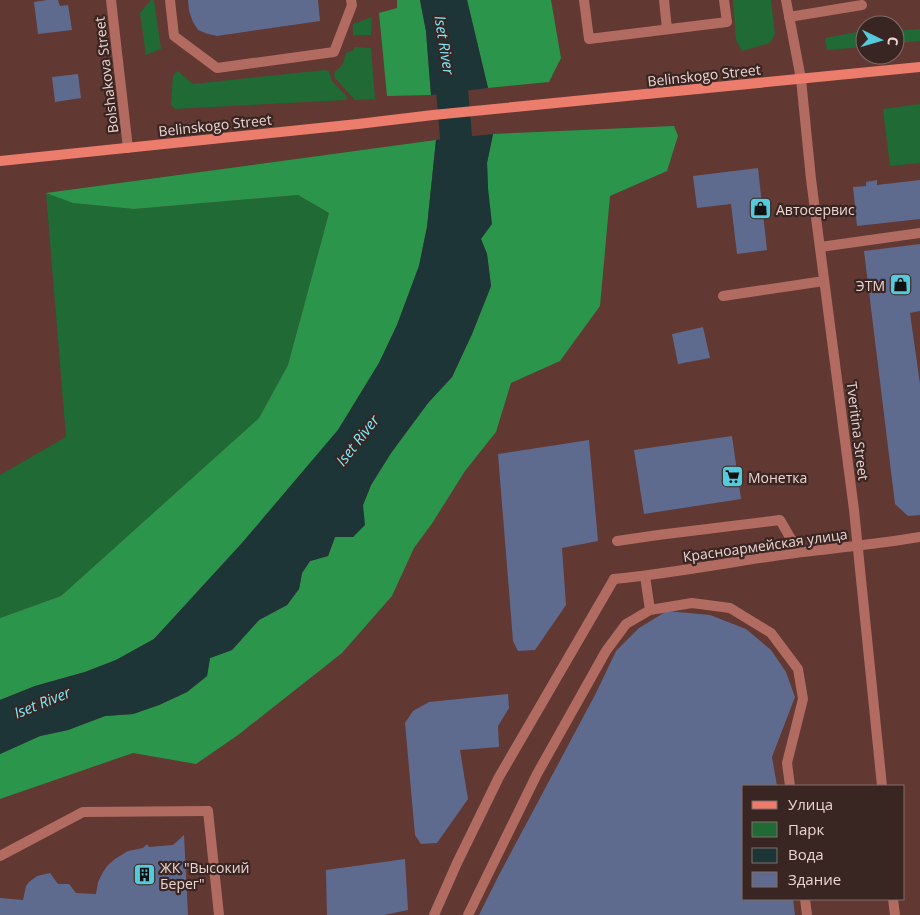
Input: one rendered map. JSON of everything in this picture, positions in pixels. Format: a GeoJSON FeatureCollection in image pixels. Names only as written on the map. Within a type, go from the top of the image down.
{"type":"FeatureCollection","features":[{"type":"Feature","properties":{"kind":"main road","name":"Belinskogo Street"},"geometry":{"type":"LineString","coordinates":[[0,161],[920,67]]}},
{"type":"Feature","properties":{"kind":"street","name":"Bolshakova Street"},"geometry":{"type":"LineString","coordinates":[[111,0],[128,148]]}},
{"type":"Feature","properties":{"kind":"street"},"geometry":{"type":"LineString","coordinates":[[170,0],[174,36],[217,68],[334,52],[352,4],[351,0]]}},
{"type":"Feature","properties":{"kind":"street"},"geometry":{"type":"LineString","coordinates":[[584,0],[589,39],[726,22],[724,0]]}},
{"type":"Feature","properties":{"kind":"street"},"geometry":{"type":"LineString","coordinates":[[664,0],[667,29]]}},
{"type":"Feature","properties":{"kind":"street","name":"Tveritina Street"},"geometry":{"type":"LineString","coordinates":[[786,0],[801,79],[824,281],[854,510],[882,785]]}},
{"type":"Feature","properties":{"kind":"street"},"geometry":{"type":"LineString","coordinates":[[789,17],[862,5]]}},
{"type":"Feature","properties":{"kind":"street"},"geometry":{"type":"LineString","coordinates":[[820,247],[920,233]]}},
{"type":"Feature","properties":{"kind":"street"},"geometry":{"type":"LineString","coordinates":[[723,296],[824,281]]}},
{"type":"Feature","properties":{"kind":"street"},"geometry":{"type":"LineString","coordinates":[[618,541],[780,520],[791,539],[795,553]]}},
{"type":"Feature","properties":{"kind":"street","name":"Красноармейская улица"},"geometry":{"type":"LineString","coordinates":[[434,915],[499,777],[614,579],[920,537]]}},
{"type":"Feature","properties":{"kind":"street"},"geometry":{"type":"LineString","coordinates":[[644,576],[650,610]]}},
{"type":"Feature","properties":{"kind":"street"},"geometry":{"type":"LineString","coordinates":[[468,915],[537,774],[606,651],[626,624],[650,610],[692,604],[730,608],[771,633],[798,669],[803,699],[787,763],[790,785]]}},
{"type":"Feature","properties":{"kind":"street"},"geometry":{"type":"LineString","coordinates":[[0,856],[83,812],[208,811],[219,915]]}},
{"type":"Feature","properties":{"kind":"street"},"geometry":{"type":"LineString","coordinates":[[805,900],[807,915]]}},
{"type":"Feature","properties":{"kind":"street"},"geometry":{"type":"LineString","coordinates":[[893,900],[895,915]]}},
{"type":"Feature","properties":{"kind":"green space"},"geometry":{"type":"Polygon","coordinates":[[[151,0],[154,0],[161,49],[146,55],[140,13],[151,0]]]}},
{"type":"Feature","properties":{"kind":"green space"},"geometry":{"type":"Polygon","coordinates":[[[397,0],[420,0],[426,31],[431,95],[387,96],[379,13],[397,8],[397,0]]]}},
{"type":"Feature","properties":{"kind":"green space"},"geometry":{"type":"Polygon","coordinates":[[[467,0],[551,0],[561,58],[549,82],[488,88],[467,0]]]}},
{"type":"Feature","properties":{"kind":"green space"},"geometry":{"type":"Polygon","coordinates":[[[733,0],[771,0],[775,34],[770,43],[742,51],[736,40],[733,0]]]}},
{"type":"Feature","properties":{"kind":"green space"},"geometry":{"type":"Polygon","coordinates":[[[372,17],[371,35],[353,35],[353,24],[372,17]]]}},
{"type":"Feature","properties":{"kind":"green space"},"geometry":{"type":"Polygon","coordinates":[[[920,29],[920,41],[905,42],[905,30],[920,29]]]}},
{"type":"Feature","properties":{"kind":"green space"},"geometry":{"type":"Polygon","coordinates":[[[855,32],[855,48],[827,50],[825,38],[855,32]]]}},
{"type":"Feature","properties":{"kind":"green space"},"geometry":{"type":"Polygon","coordinates":[[[354,47],[371,48],[375,99],[355,100],[335,78],[334,73],[343,64],[346,53],[354,50],[354,47]]]}},
{"type":"Feature","properties":{"kind":"green space"},"geometry":{"type":"Polygon","coordinates":[[[178,71],[193,84],[329,71],[332,81],[347,97],[346,100],[175,109],[171,105],[173,76],[178,71]]]}},
{"type":"Feature","properties":{"kind":"green space"},"geometry":{"type":"Polygon","coordinates":[[[920,104],[920,163],[890,166],[883,109],[920,104]]]}},
{"type":"Feature","properties":{"kind":"green space"},"geometry":{"type":"Polygon","coordinates":[[[674,126],[678,136],[667,171],[610,196],[600,306],[560,361],[511,383],[496,432],[465,471],[414,548],[392,596],[342,653],[238,735],[196,764],[133,753],[0,799],[0,754],[40,736],[68,730],[105,716],[133,714],[187,692],[207,676],[210,658],[232,650],[259,620],[287,605],[299,589],[302,573],[310,561],[328,556],[335,537],[353,537],[371,485],[391,453],[428,403],[452,377],[491,286],[487,254],[481,239],[488,188],[487,163],[493,134],[674,126]]]}},
{"type":"Feature","properties":{"kind":"green space"},"geometry":{"type":"Polygon","coordinates":[[[436,140],[427,227],[419,266],[397,325],[379,363],[338,430],[242,543],[154,639],[116,660],[85,672],[35,686],[0,700],[0,618],[61,596],[259,418],[288,365],[329,213],[298,195],[134,209],[73,203],[46,193],[436,140]]]}},
{"type":"Feature","properties":{"kind":"green space"},"geometry":{"type":"Polygon","coordinates":[[[46,193],[74,203],[134,209],[298,195],[329,213],[288,365],[259,418],[61,596],[0,618],[0,475],[66,437],[46,193]]]}},
{"type":"Feature","properties":{"kind":"water"},"geometry":{"type":"Polygon","coordinates":[[[420,0],[467,0],[488,88],[431,95],[426,31],[420,0]]]}},
{"type":"Feature","properties":{"kind":"water"},"geometry":{"type":"Polygon","coordinates":[[[493,134],[487,163],[492,224],[481,239],[487,254],[491,286],[452,377],[428,403],[391,453],[371,485],[363,505],[365,525],[353,537],[335,537],[328,556],[310,561],[302,573],[299,589],[287,605],[259,620],[232,650],[210,658],[207,676],[187,692],[133,714],[105,716],[68,730],[40,736],[0,754],[0,700],[35,686],[85,672],[116,660],[154,639],[242,543],[338,430],[379,363],[397,325],[419,266],[427,227],[436,140],[493,134]]]}},
{"type":"Feature","properties":{"kind":"building"},"geometry":{"type":"Polygon","coordinates":[[[58,0],[60,6],[68,5],[72,30],[38,34],[34,2],[58,0]]]}},
{"type":"Feature","properties":{"kind":"building"},"geometry":{"type":"Polygon","coordinates":[[[188,0],[318,0],[320,21],[217,36],[198,30],[189,11],[188,0]]]}},
{"type":"Feature","properties":{"kind":"building"},"geometry":{"type":"Polygon","coordinates":[[[78,74],[81,98],[55,102],[52,77],[78,74]]]}},
{"type":"Feature","properties":{"kind":"building"},"geometry":{"type":"Polygon","coordinates":[[[758,168],[767,250],[737,254],[731,204],[697,208],[693,176],[758,168]]]}},
{"type":"Feature","properties":{"kind":"building"},"geometry":{"type":"Polygon","coordinates":[[[877,180],[877,185],[920,180],[920,219],[857,226],[853,187],[866,186],[866,182],[877,180]]]}},
{"type":"Feature","properties":{"kind":"building"},"geometry":{"type":"Polygon","coordinates":[[[920,244],[920,311],[910,313],[920,384],[920,515],[908,516],[895,504],[864,251],[920,244]]]}},
{"type":"Feature","properties":{"kind":"building"},"geometry":{"type":"Polygon","coordinates":[[[703,327],[710,358],[678,364],[672,334],[703,327]]]}},
{"type":"Feature","properties":{"kind":"building"},"geometry":{"type":"Polygon","coordinates":[[[732,436],[741,499],[644,514],[634,450],[732,436]]]}},
{"type":"Feature","properties":{"kind":"building"},"geometry":{"type":"Polygon","coordinates":[[[589,440],[598,541],[562,548],[566,605],[535,650],[518,651],[513,641],[498,454],[589,440]]]}},
{"type":"Feature","properties":{"kind":"building"},"geometry":{"type":"Polygon","coordinates":[[[667,611],[710,615],[746,629],[771,650],[786,672],[795,697],[772,757],[777,785],[742,785],[742,900],[793,900],[795,915],[479,915],[596,693],[616,651],[639,628],[667,611]]]}},
{"type":"Feature","properties":{"kind":"building"},"geometry":{"type":"Polygon","coordinates":[[[508,694],[509,708],[498,726],[499,747],[460,750],[468,799],[437,843],[421,844],[415,835],[405,723],[413,711],[429,702],[508,694]]]}},
{"type":"Feature","properties":{"kind":"building","name":"ЖК \"Высокий Берег\""},"geometry":{"type":"Polygon","coordinates":[[[184,835],[188,915],[0,915],[0,898],[23,900],[26,886],[37,876],[50,873],[58,884],[69,884],[76,893],[96,894],[98,882],[103,872],[115,859],[128,851],[143,848],[147,844],[149,847],[173,845],[184,835]]]}},
{"type":"Feature","properties":{"kind":"building"},"geometry":{"type":"Polygon","coordinates":[[[405,859],[408,910],[384,915],[327,915],[326,870],[405,859]]]}},
{"type":"Feature","properties":{"kind":"waterway","name":"Iset River"},"geometry":{"type":"LineString","coordinates":[[437,0],[451,78],[457,148],[454,182]]}},
{"type":"Feature","properties":{"kind":"place","name":"Автосервис"},"geometry":{"type":"Point","coordinates":[760,209]}},
{"type":"Feature","properties":{"kind":"place","name":"ЭТМ"},"geometry":{"type":"Point","coordinates":[901,285]}},
{"type":"Feature","properties":{"kind":"place","name":"Монетка"},"geometry":{"type":"Point","coordinates":[732,477]}},
{"type":"Feature","properties":{"kind":"place","name":"ЖК \"Высокий Берег\""},"geometry":{"type":"Point","coordinates":[144,875]}}]}
